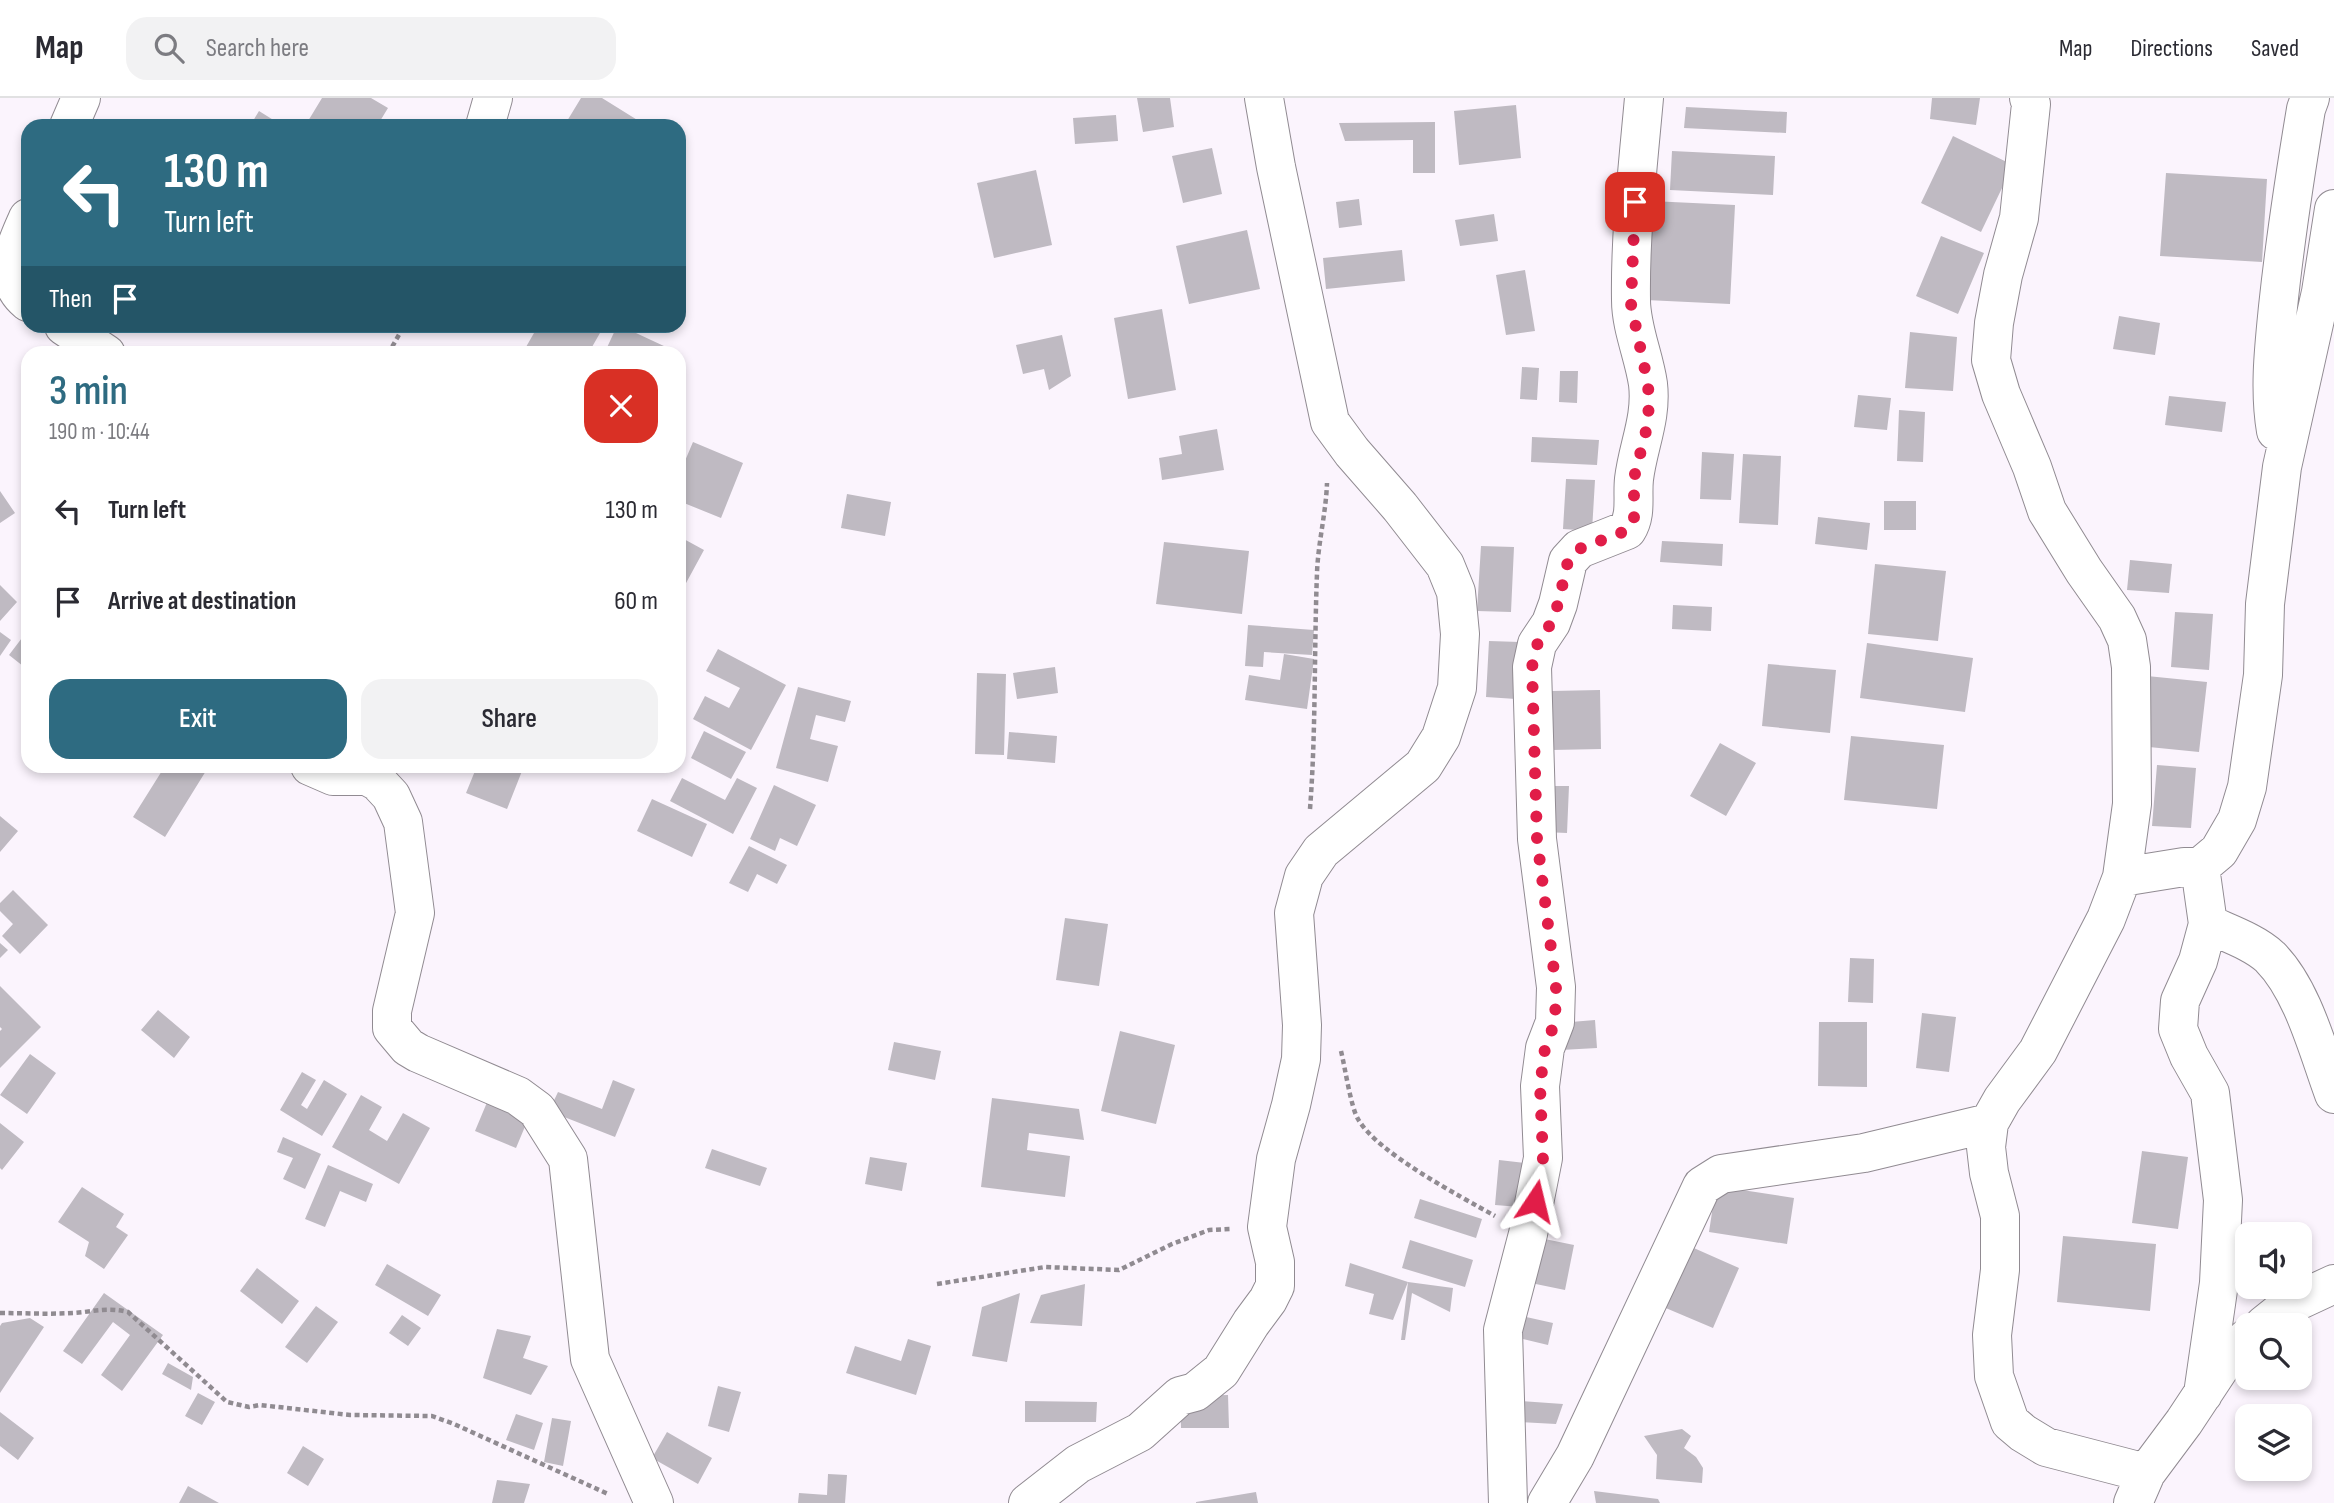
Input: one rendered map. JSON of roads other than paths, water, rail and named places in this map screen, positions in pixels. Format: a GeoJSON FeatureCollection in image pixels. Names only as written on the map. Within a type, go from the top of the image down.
{"type":"FeatureCollection","features":[{"type":"Feature","properties":{"kind":"street"},"geometry":{"type":"LineString","coordinates":[[72,119],[81,98]]}},
{"type":"Feature","properties":{"kind":"street"},"geometry":{"type":"LineString","coordinates":[[487,119],[493,98]]}},
{"type":"Feature","properties":{"kind":"street"},"geometry":{"type":"LineString","coordinates":[[1028,1503],[1078,1464],[1140,1432],[1180,1396],[1195,1392],[1221,1371],[1268,1300],[1275,1286],[1275,1262],[1267,1227],[1276,1159],[1301,1059],[1294,914],[1304,876],[1321,851],[1423,766],[1441,737],[1457,688],[1460,634],[1456,592],[1445,565],[1330,422],[1264,98]]}},
{"type":"Feature","properties":{"kind":"street"},"geometry":{"type":"LineString","coordinates":[[1508,1503],[1503,1331],[1528,1234],[1543,1158],[1540,1086],[1545,1048],[1555,1022],[1556,987],[1537,839],[1532,667],[1537,645],[1551,623],[1558,604],[1568,561],[1579,549],[1628,530],[1634,518],[1634,478],[1647,427],[1649,405],[1648,384],[1631,304],[1631,254],[1644,98]]}},
{"type":"Feature","properties":{"kind":"street"},"geometry":{"type":"LineString","coordinates":[[2029,98],[2031,104],[2019,218],[2003,275],[1994,323],[1991,360],[2001,394],[2032,467],[2047,511],[2116,618],[2127,640],[2131,667],[2132,804],[2122,877],[2106,919],[2038,1051],[2002,1100],[1989,1123],[1986,1147],[1989,1173],[2000,1216],[2000,1270],[1992,1335],[1994,1376],[2011,1422],[2046,1447],[2140,1488],[2223,1363],[2235,1350]]}},
{"type":"Feature","properties":{"kind":"street"},"geometry":{"type":"LineString","coordinates":[[2282,467],[2274,416],[2274,349],[2285,235],[2310,98]]}},
{"type":"Feature","properties":{"kind":"street"},"geometry":{"type":"LineString","coordinates":[[2122,877],[2200,867],[2219,851],[2237,820],[2247,787],[2263,675],[2264,604],[2282,467],[2320,292],[2334,208]]}},
{"type":"Feature","properties":{"kind":"street"},"geometry":{"type":"LineString","coordinates":[[21,234],[9,270],[10,283],[21,297]]}},
{"type":"Feature","properties":{"kind":"street"},"geometry":{"type":"LineString","coordinates":[[74,333],[94,346]]}},
{"type":"Feature","properties":{"kind":"street"},"geometry":{"type":"LineString","coordinates":[[326,773],[333,776],[367,776],[379,782],[391,796],[403,822],[415,913],[393,1011],[392,1027],[398,1037],[418,1053],[518,1096],[537,1110],[568,1159],[590,1359],[636,1501]]}},
{"type":"Feature","properties":{"kind":"street"},"geometry":{"type":"LineString","coordinates":[[2200,867],[2208,924],[2198,961],[2180,1001],[2178,1029],[2189,1056],[2210,1093],[2223,1200],[2219,1283],[2203,1394]]}},
{"type":"Feature","properties":{"kind":"street"},"geometry":{"type":"LineString","coordinates":[[2208,924],[2268,955],[2287,977],[2309,1026],[2334,1094]]}},
{"type":"Feature","properties":{"kind":"street"},"geometry":{"type":"LineString","coordinates":[[1547,1503],[1575,1456],[1702,1186],[1721,1174],[1864,1153],[1989,1123]]}},
{"type":"Feature","properties":{"kind":"street"},"geometry":{"type":"LineString","coordinates":[[2279,1313],[2289,1305],[2334,1284]]}}]}
